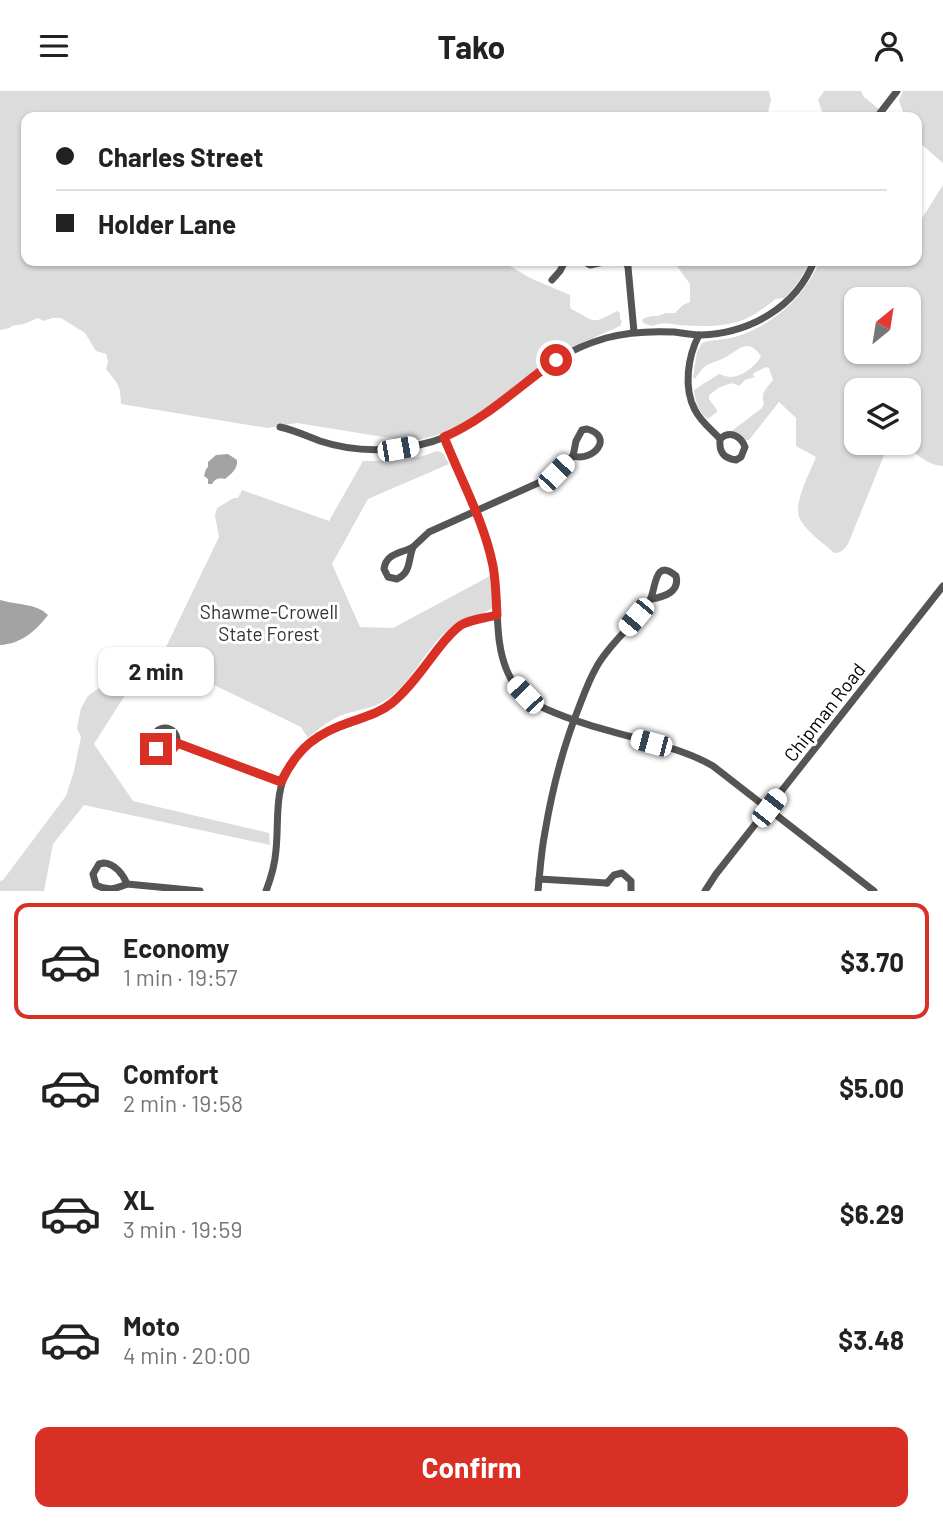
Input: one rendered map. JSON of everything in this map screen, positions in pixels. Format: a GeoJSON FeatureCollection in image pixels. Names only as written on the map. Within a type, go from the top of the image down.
{"type":"FeatureCollection","features":[{"type":"Feature","properties":{"kind":"street"},"geometry":{"type":"LineString","coordinates":[[881,112],[897,91]]}},
{"type":"Feature","properties":{"kind":"street"},"geometry":{"type":"LineString","coordinates":[[552,279],[562,266]]}},
{"type":"Feature","properties":{"kind":"street"},"geometry":{"type":"LineString","coordinates":[[628,266],[634,332]]}},
{"type":"Feature","properties":{"kind":"street"},"geometry":{"type":"LineString","coordinates":[[280,427],[354,450],[383,451],[428,443],[464,428],[563,356],[590,343],[634,332],[699,335],[738,329],[758,321],[787,301],[811,266]]}},
{"type":"Feature","properties":{"kind":"street"},"geometry":{"type":"LineString","coordinates":[[699,335],[690,362],[689,392],[695,412],[720,439]]}},
{"type":"Feature","properties":{"kind":"street"},"geometry":{"type":"LineString","coordinates":[[413,547],[404,576],[397,579],[388,577],[384,569],[387,559],[413,547],[429,532],[547,479],[573,456],[582,430],[597,433],[600,442],[594,453],[580,458],[573,456]]}},
{"type":"Feature","properties":{"kind":"street"},"geometry":{"type":"LineString","coordinates":[[444,437],[477,512],[493,563],[502,656],[515,685],[531,701],[574,720],[701,759],[769,808],[874,891]]}},
{"type":"Feature","properties":{"kind":"street","name":"Chipman Road"},"geometry":{"type":"LineString","coordinates":[[705,891],[940,598],[943,586]]}},
{"type":"Feature","properties":{"kind":"street"},"geometry":{"type":"LineString","coordinates":[[538,891],[555,781],[574,720],[597,666],[651,599]]}},
{"type":"Feature","properties":{"kind":"street"},"geometry":{"type":"LineString","coordinates":[[267,891],[276,852],[281,782],[299,752],[334,728],[391,704],[460,625],[497,615]]}},
{"type":"Feature","properties":{"kind":"street"},"geometry":{"type":"LineString","coordinates":[[177,743],[281,782]]}},
{"type":"Feature","properties":{"kind":"street"},"geometry":{"type":"LineString","coordinates":[[127,884],[110,863],[99,864],[93,874],[96,885],[100,888],[115,890],[127,884],[200,891]]}},
{"type":"Feature","properties":{"kind":"street"},"geometry":{"type":"LineString","coordinates":[[539,879],[608,887],[614,875],[622,873],[629,877],[631,891]]}},
{"type":"Feature","properties":{"kind":"green space"},"geometry":{"type":"Polygon","coordinates":[[[0,91],[769,91],[771,100],[768,112],[21,112],[21,266],[510,266],[530,278],[570,295],[571,309],[590,319],[602,319],[617,311],[620,313],[620,326],[564,351],[468,421],[434,436],[402,440],[297,423],[267,428],[121,404],[118,385],[106,369],[106,354],[96,351],[85,333],[61,318],[44,321],[38,318],[0,330],[0,91]]]}},
{"type":"Feature","properties":{"kind":"green space"},"geometry":{"type":"Polygon","coordinates":[[[824,91],[861,91],[864,97],[879,109],[877,112],[822,112],[818,100],[824,91]]]}},
{"type":"Feature","properties":{"kind":"green space"},"geometry":{"type":"Polygon","coordinates":[[[903,91],[943,91],[943,163],[922,145],[922,112],[903,112],[899,101],[903,91]]]}},
{"type":"Feature","properties":{"kind":"green space"},"geometry":{"type":"Polygon","coordinates":[[[943,185],[943,466],[918,455],[921,455],[921,378],[844,378],[844,455],[884,455],[848,544],[842,551],[834,553],[808,530],[799,515],[802,489],[816,457],[796,446],[796,418],[779,402],[749,440],[733,433],[733,430],[762,408],[764,393],[773,380],[769,368],[754,373],[755,377],[745,380],[739,386],[732,383],[709,395],[717,412],[708,419],[698,406],[694,390],[719,374],[731,377],[744,373],[753,367],[761,356],[751,347],[742,347],[706,366],[695,379],[693,377],[697,352],[702,343],[735,337],[762,325],[786,308],[817,266],[922,266],[922,218],[943,185]]]}},
{"type":"Feature","properties":{"kind":"green space"},"geometry":{"type":"Polygon","coordinates":[[[677,266],[808,266],[785,298],[775,299],[740,321],[710,326],[663,323],[653,326],[642,321],[652,316],[675,313],[690,302],[690,284],[677,266]]]}},
{"type":"Feature","properties":{"kind":"green space","name":"Shawme-Crowell State Forest"},"geometry":{"type":"Polygon","coordinates":[[[437,451],[443,453],[449,464],[368,499],[332,564],[360,627],[393,628],[490,576],[493,607],[450,628],[392,696],[376,705],[335,718],[308,738],[301,727],[185,671],[132,684],[94,744],[133,801],[269,833],[270,845],[84,805],[53,844],[44,891],[0,891],[0,881],[66,796],[81,737],[77,728],[81,708],[88,696],[123,679],[153,674],[219,537],[215,516],[217,508],[238,498],[242,490],[329,521],[363,461],[410,459],[437,451]]]}},
{"type":"Feature","properties":{"kind":"shaded area"},"geometry":{"type":"Polygon","coordinates":[[[228,454],[237,460],[235,469],[225,479],[219,478],[208,484],[208,479],[204,476],[208,462],[216,455],[228,454]]]}},
{"type":"Feature","properties":{"kind":"shaded area"},"geometry":{"type":"Polygon","coordinates":[[[0,600],[32,606],[48,615],[27,636],[0,645],[0,600]]]}},
{"type":"Feature","properties":{"kind":"route"},"geometry":{"type":"LineString","coordinates":[[156,749],[168,752],[177,743],[281,782],[299,752],[313,740],[325,732],[391,704],[460,625],[497,615],[493,563],[477,512],[444,437],[481,417],[556,360]]}}]}
